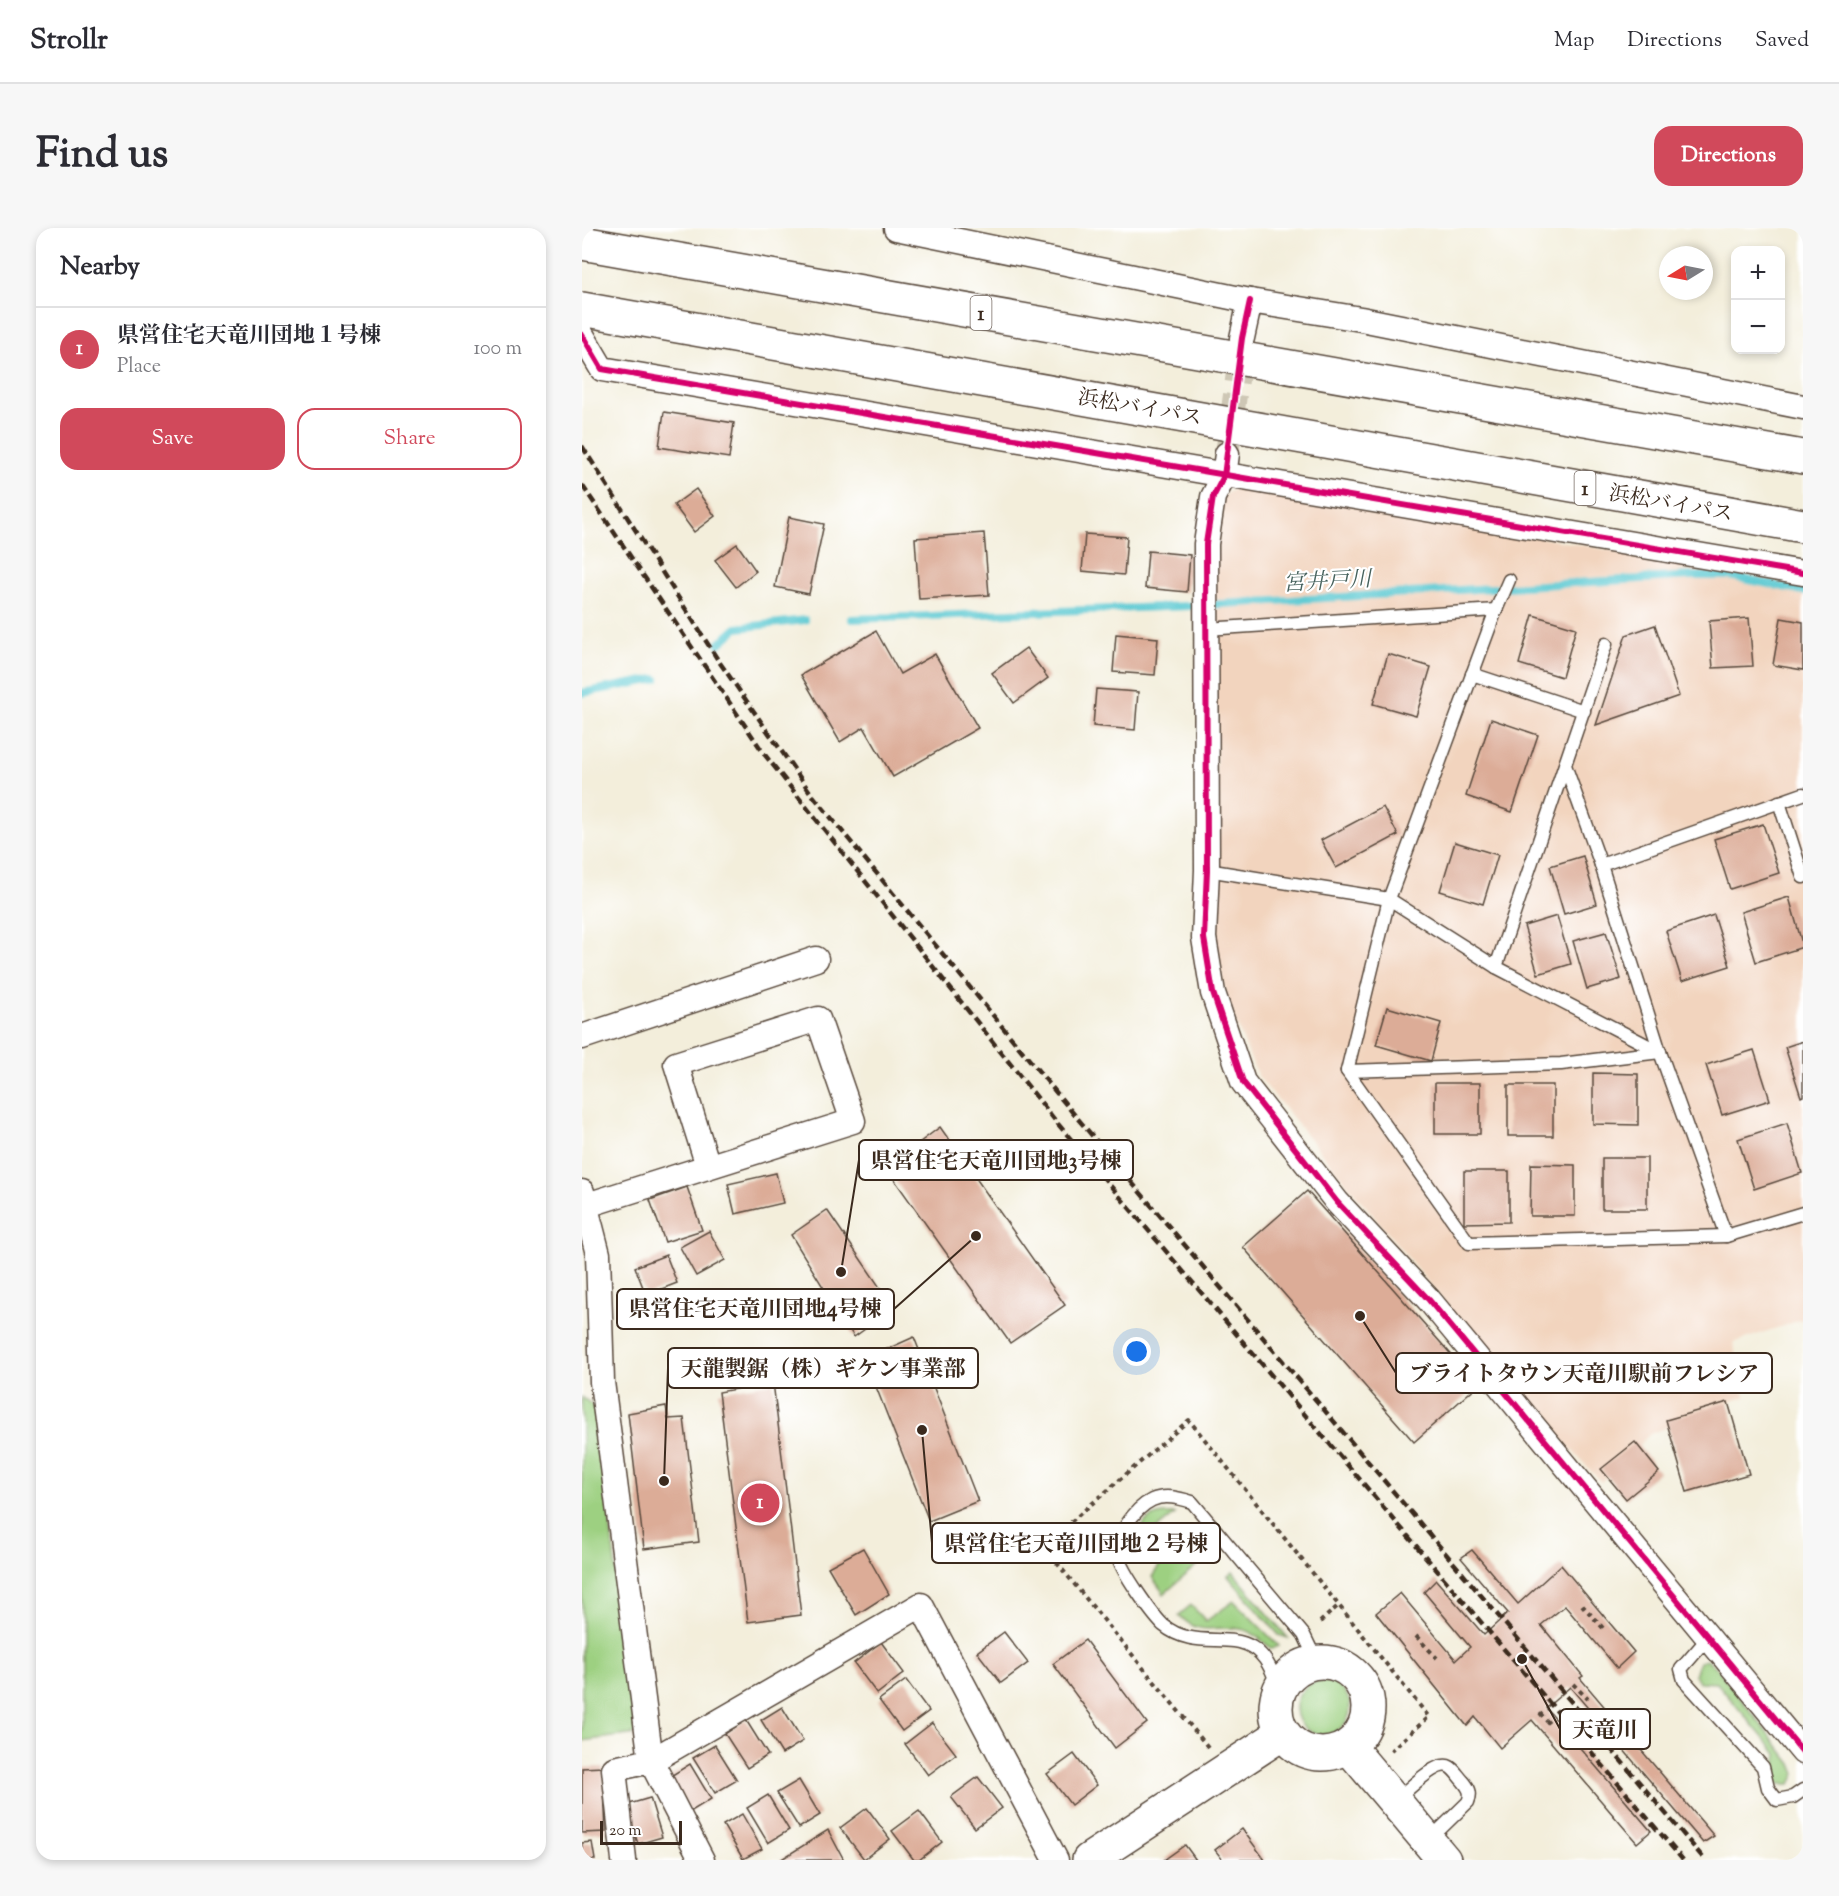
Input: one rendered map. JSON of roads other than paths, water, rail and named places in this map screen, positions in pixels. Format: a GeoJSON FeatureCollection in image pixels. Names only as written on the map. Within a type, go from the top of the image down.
{"type":"FeatureCollection","features":[{"type":"Feature","properties":{"kind":"main road","name":"1"},"geometry":{"type":"LineString","coordinates":[[582,243],[1803,457]]}},
{"type":"Feature","properties":{"kind":"main road","name":"浜松バイパス"},"geometry":{"type":"LineString","coordinates":[[582,309],[1803,526]]}},
{"type":"Feature","properties":{"kind":"main road"},"geometry":{"type":"LineString","coordinates":[[1317,1662],[1338,1664],[1351,1672],[1366,1695],[1365,1724],[1358,1737],[1348,1746],[1335,1753],[1313,1753],[1293,1744],[1283,1733],[1277,1720],[1275,1706],[1279,1692],[1286,1679],[1296,1669],[1317,1662]]}},
{"type":"Feature","properties":{"kind":"main road"},"geometry":{"type":"LineString","coordinates":[[1089,1860],[1283,1733]]}},
{"type":"Feature","properties":{"kind":"main road"},"geometry":{"type":"LineString","coordinates":[[1348,1746],[1436,1850]]}},
{"type":"Feature","properties":{"kind":"street"},"geometry":{"type":"LineString","coordinates":[[896,228],[1250,301],[1361,319],[1803,407]]}},
{"type":"Feature","properties":{"kind":"street"},"geometry":{"type":"LineString","coordinates":[[1242,338],[1250,301]]}},
{"type":"Feature","properties":{"kind":"street"},"geometry":{"type":"LineString","coordinates":[[582,335],[602,369],[1225,465],[1803,573]]}},
{"type":"Feature","properties":{"kind":"street"},"geometry":{"type":"LineString","coordinates":[[1225,465],[1213,497],[1206,544],[1207,870],[1204,938],[1213,993],[1243,1082],[1338,1202],[1429,1300],[1803,1752]]}},
{"type":"Feature","properties":{"kind":"street"},"geometry":{"type":"LineString","coordinates":[[582,1037],[816,958]]}},
{"type":"Feature","properties":{"kind":"street"},"geometry":{"type":"LineString","coordinates":[[702,1860],[651,1761],[592,1382],[598,1254],[585,1199],[708,1166],[853,1121],[818,1019],[676,1064],[708,1166]]}},
{"type":"Feature","properties":{"kind":"street"},"geometry":{"type":"LineString","coordinates":[[624,1860],[614,1769],[651,1761],[921,1605],[1056,1860]]}},
{"type":"Feature","properties":{"kind":"lane"},"geometry":{"type":"LineString","coordinates":[[1509,580],[1389,899],[1347,1071],[1468,1243],[1726,1236],[1803,1213]]}},
{"type":"Feature","properties":{"kind":"lane"},"geometry":{"type":"LineString","coordinates":[[1206,625],[1499,605]]}},
{"type":"Feature","properties":{"kind":"lane"},"geometry":{"type":"LineString","coordinates":[[1496,967],[1606,644]]}},
{"type":"Feature","properties":{"kind":"lane"},"geometry":{"type":"LineString","coordinates":[[1472,674],[1584,711]]}},
{"type":"Feature","properties":{"kind":"lane"},"geometry":{"type":"LineString","coordinates":[[1565,765],[1600,865],[1660,1052],[1726,1236]]}},
{"type":"Feature","properties":{"kind":"lane"},"geometry":{"type":"LineString","coordinates":[[1600,865],[1803,794]]}},
{"type":"Feature","properties":{"kind":"lane"},"geometry":{"type":"LineString","coordinates":[[1779,802],[1803,877]]}},
{"type":"Feature","properties":{"kind":"lane"},"geometry":{"type":"LineString","coordinates":[[1207,870],[1389,899],[1496,967],[1660,1052]]}},
{"type":"Feature","properties":{"kind":"lane"},"geometry":{"type":"LineString","coordinates":[[1347,1071],[1561,1064],[1660,1052]]}},
{"type":"Feature","properties":{"kind":"lane"},"geometry":{"type":"LineString","coordinates":[[1279,1692],[1273,1668],[1256,1648],[1224,1638],[1193,1639],[1164,1625],[1124,1572],[1117,1554],[1123,1527],[1151,1500],[1171,1496],[1192,1502],[1304,1635],[1317,1662]]}},
{"type":"Feature","properties":{"kind":"lane"},"geometry":{"type":"LineString","coordinates":[[1708,1638],[1681,1669],[1684,1680],[1763,1767],[1768,1788],[1778,1800],[1793,1797],[1803,1790]]}},
{"type":"Feature","properties":{"kind":"lane"},"geometry":{"type":"LineString","coordinates":[[1395,1801],[1435,1767],[1444,1765],[1451,1767],[1469,1789],[1471,1796],[1436,1850]]}},
{"type":"Feature","properties":{"kind":"waterway","name":"宮井戸川"},"geometry":{"type":"LineString","coordinates":[[852,619],[1189,606],[1692,576],[1729,576],[1803,591]]}},
{"type":"Feature","properties":{"kind":"waterway","name":"宮井戸川"},"geometry":{"type":"LineString","coordinates":[[719,644],[737,628],[805,620]]}},
{"type":"Feature","properties":{"kind":"waterway","name":"宮井戸川"},"geometry":{"type":"LineString","coordinates":[[582,693],[656,679]]}},
{"type":"Feature","properties":{"kind":"tunnel"},"geometry":{"type":"LineString","coordinates":[[1227,454],[1242,343]]}},
{"type":"Feature","properties":{"kind":"railway"},"geometry":{"type":"LineString","coordinates":[[582,446],[718,660],[810,792],[1073,1113],[1705,1860]]}},
{"type":"Feature","properties":{"kind":"railway"},"geometry":{"type":"LineString","coordinates":[[582,485],[765,755],[1058,1124],[1683,1860]]}},
{"type":"Feature","properties":{"kind":"place","name":"県営住宅天竜川団地4号棟"},"geometry":{"type":"Point","coordinates":[976,1236]}},
{"type":"Feature","properties":{"kind":"place","name":"県営住宅天竜川団地3号棟"},"geometry":{"type":"Point","coordinates":[841,1272]}},
{"type":"Feature","properties":{"kind":"place","name":"ブライトタウン天竜川駅前フレシア"},"geometry":{"type":"Point","coordinates":[1360,1316]}},
{"type":"Feature","properties":{"kind":"place","name":"県営住宅天竜川団地２号棟"},"geometry":{"type":"Point","coordinates":[922,1430]}},
{"type":"Feature","properties":{"kind":"place","name":"天龍製鋸（株）ギケン事業部"},"geometry":{"type":"Point","coordinates":[664,1481]}},
{"type":"Feature","properties":{"kind":"place","name":"県営住宅天竜川団地１号棟"},"geometry":{"type":"Point","coordinates":[760,1503]}},
{"type":"Feature","properties":{"kind":"place","name":"天竜川"},"geometry":{"type":"Point","coordinates":[1522,1659]}}]}
